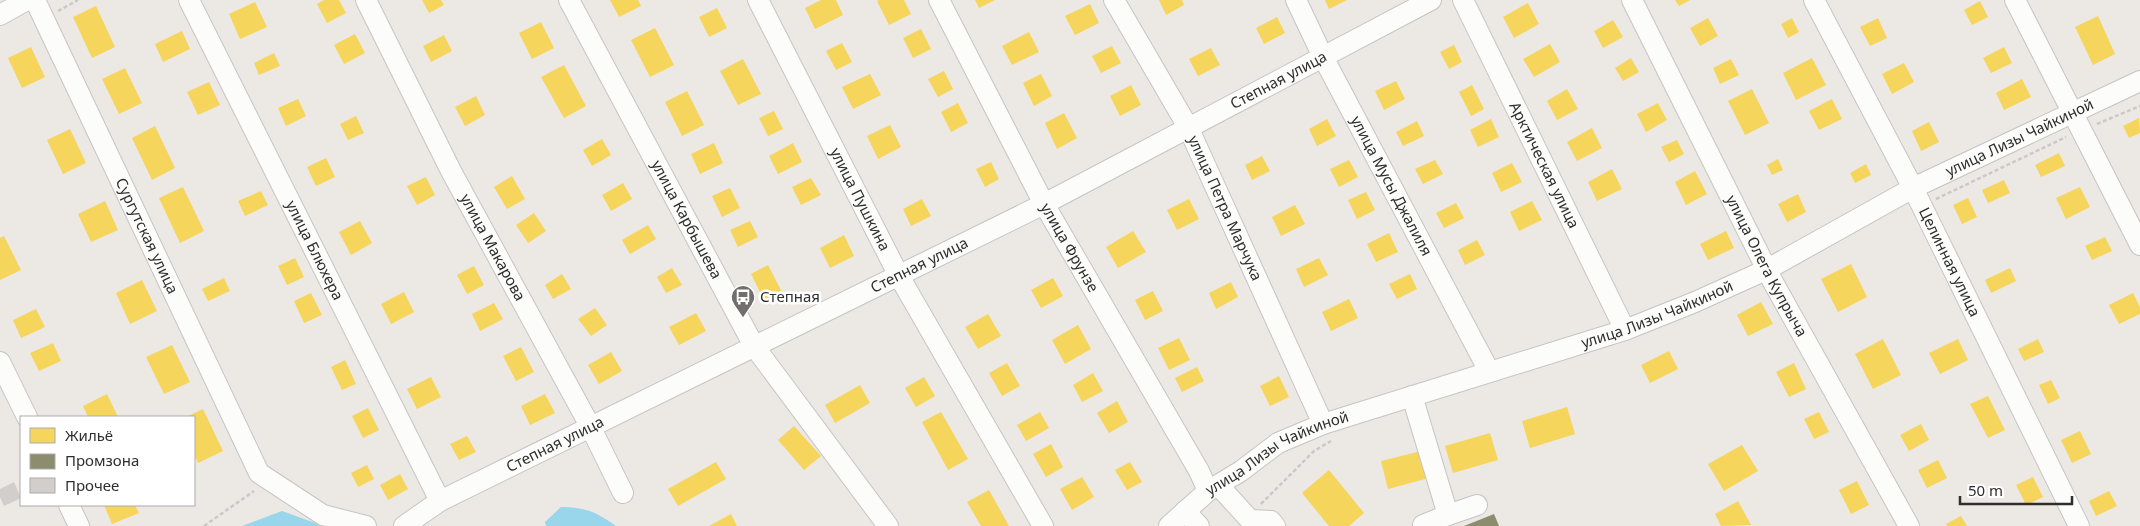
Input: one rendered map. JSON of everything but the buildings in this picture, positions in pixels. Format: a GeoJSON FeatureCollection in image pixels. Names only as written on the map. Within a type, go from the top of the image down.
{"type":"FeatureCollection","features":[{"type":"Feature","properties":{"kind":"street"},"geometry":{"type":"LineString","coordinates":[[0,15],[27,0]]}},
{"type":"Feature","properties":{"kind":"street","name":"Сургутская улица"},"geometry":{"type":"LineString","coordinates":[[35,0],[259,473],[280,487]]}},
{"type":"Feature","properties":{"kind":"street","name":"улица Блюхера"},"geometry":{"type":"LineString","coordinates":[[189,0],[440,500]]}},
{"type":"Feature","properties":{"kind":"street","name":"улица Макарова"},"geometry":{"type":"LineString","coordinates":[[366,0],[451,171],[590,426],[623,493]]}},
{"type":"Feature","properties":{"kind":"street","name":"улица Карбышева"},"geometry":{"type":"LineString","coordinates":[[569,0],[754,346],[888,526]]}},
{"type":"Feature","properties":{"kind":"street","name":"улица Пушкина"},"geometry":{"type":"LineString","coordinates":[[758,0],[899,276],[1043,526]]}},
{"type":"Feature","properties":{"kind":"street","name":"улица Фрунзе"},"geometry":{"type":"LineString","coordinates":[[939,0],[1044,204],[1199,471],[1213,488],[1250,520],[1271,521],[1276,526]]}},
{"type":"Feature","properties":{"kind":"street","name":"улица Петра Марчука"},"geometry":{"type":"LineString","coordinates":[[1114,0],[1188,127],[1322,424]]}},
{"type":"Feature","properties":{"kind":"street","name":"улица Мусы Джалиля"},"geometry":{"type":"LineString","coordinates":[[1296,0],[1323,56],[1489,371]]}},
{"type":"Feature","properties":{"kind":"street","name":"Степная улица"},"geometry":{"type":"LineString","coordinates":[[404,526],[440,500],[1044,204],[1431,0]]}},
{"type":"Feature","properties":{"kind":"street","name":"Арктическая улица"},"geometry":{"type":"LineString","coordinates":[[1463,0],[1625,330]]}},
{"type":"Feature","properties":{"kind":"street","name":"улица Олега Купрыча"},"geometry":{"type":"LineString","coordinates":[[1632,0],[1766,270],[1909,526]]}},
{"type":"Feature","properties":{"kind":"street","name":"Целинная улица"},"geometry":{"type":"LineString","coordinates":[[1814,0],[1913,188],[2079,526]]}},
{"type":"Feature","properties":{"kind":"street"},"geometry":{"type":"LineString","coordinates":[[2015,0],[2140,245]]}},
{"type":"Feature","properties":{"kind":"street","name":"улица Лизы Чайкиной"},"geometry":{"type":"LineString","coordinates":[[1169,526],[1213,488],[1241,471],[1278,442],[1322,424],[1625,330],[1766,270],[1913,188],[2140,81]]}},
{"type":"Feature","properties":{"kind":"street"},"geometry":{"type":"LineString","coordinates":[[0,362],[27,416]]}},
{"type":"Feature","properties":{"kind":"street"},"geometry":{"type":"LineString","coordinates":[[1412,396],[1448,515]]}},
{"type":"Feature","properties":{"kind":"street"},"geometry":{"type":"LineString","coordinates":[[280,487],[323,516],[366,526]]}},
{"type":"Feature","properties":{"kind":"street"},"geometry":{"type":"LineString","coordinates":[[1423,525],[1477,505]]}},
{"type":"Feature","properties":{"kind":"street"},"geometry":{"type":"LineString","coordinates":[[69,506],[79,526]]}},
{"type":"Feature","properties":{"kind":"street"},"geometry":{"type":"LineString","coordinates":[[1185,511],[1199,526]]}},
{"type":"Feature","properties":{"kind":"path"},"geometry":{"type":"LineString","coordinates":[[44,19],[78,0]]}},
{"type":"Feature","properties":{"kind":"path"},"geometry":{"type":"LineString","coordinates":[[204,526],[253,491],[280,487]]}},
{"type":"Feature","properties":{"kind":"water"},"geometry":{"type":"Polygon","coordinates":[[[561,507],[590,511],[616,526],[546,526],[545,522],[561,507]]]}},
{"type":"Feature","properties":{"kind":"water"},"geometry":{"type":"Polygon","coordinates":[[[282,511],[319,526],[242,526],[282,511]]]}},
{"type":"Feature","properties":{"kind":"place","name":"Степная"},"geometry":{"type":"Point","coordinates":[743,318]}}]}
